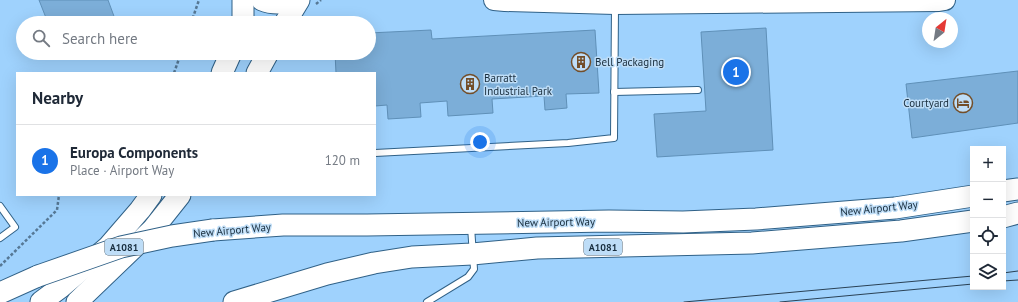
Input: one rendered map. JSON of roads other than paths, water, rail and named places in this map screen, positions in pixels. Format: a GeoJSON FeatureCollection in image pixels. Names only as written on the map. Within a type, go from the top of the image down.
{"type":"FeatureCollection","features":[{"type":"Feature","properties":{"kind":"highway"},"geometry":{"type":"LineString","coordinates":[[243,0],[243,16]]}},
{"type":"Feature","properties":{"kind":"highway"},"geometry":{"type":"LineString","coordinates":[[262,0],[283,4],[299,0]]}},
{"type":"Feature","properties":{"kind":"highway"},"geometry":{"type":"LineString","coordinates":[[289,16],[299,0]]}},
{"type":"Feature","properties":{"kind":"highway"},"geometry":{"type":"LineString","coordinates":[[222,72],[228,60]]}},
{"type":"Feature","properties":{"kind":"highway"},"geometry":{"type":"LineString","coordinates":[[257,72],[264,60]]}},
{"type":"Feature","properties":{"kind":"highway"},"geometry":{"type":"LineString","coordinates":[[1006,191],[1018,189]]}},
{"type":"Feature","properties":{"kind":"highway","name":"A1081"},"geometry":{"type":"LineString","coordinates":[[41,302],[108,248],[150,196]]}},
{"type":"Feature","properties":{"kind":"highway","name":"A1081"},"geometry":{"type":"LineString","coordinates":[[77,302],[153,229],[179,196]]}},
{"type":"Feature","properties":{"kind":"highway","name":"New Airport Way"},"geometry":{"type":"LineString","coordinates":[[0,293],[38,276],[121,247],[172,236],[213,230],[283,225],[609,221],[683,222],[756,219],[895,208],[970,196]]}},
{"type":"Feature","properties":{"kind":"highway"},"geometry":{"type":"LineString","coordinates":[[1006,216],[1018,213]]}},
{"type":"Feature","properties":{"kind":"highway","name":"A1081"},"geometry":{"type":"LineString","coordinates":[[234,302],[327,274],[374,263],[412,257],[472,254],[537,248],[752,243],[901,231],[970,221]]}},
{"type":"Feature","properties":{"kind":"main road"},"geometry":{"type":"LineString","coordinates":[[494,0],[505,2],[615,4],[941,0]]}},
{"type":"Feature","properties":{"kind":"lane"},"geometry":{"type":"LineString","coordinates":[[376,153],[568,143],[614,138],[615,4]]}},
{"type":"Feature","properties":{"kind":"lane"},"geometry":{"type":"LineString","coordinates":[[614,92],[698,90]]}},
{"type":"Feature","properties":{"kind":"lane"},"geometry":{"type":"LineString","coordinates":[[0,206],[14,227],[0,238]]}},
{"type":"Feature","properties":{"kind":"lane"},"geometry":{"type":"LineString","coordinates":[[427,302],[468,277],[474,270],[471,223]]}},
{"type":"Feature","properties":{"kind":"tram line"},"geometry":{"type":"LineString","coordinates":[[1006,273],[1018,271]]}},
{"type":"Feature","properties":{"kind":"tram line"},"geometry":{"type":"LineString","coordinates":[[684,302],[970,276]]}},
{"type":"Feature","properties":{"kind":"tram line"},"geometry":{"type":"LineString","coordinates":[[1006,281],[1018,280]]}},
{"type":"Feature","properties":{"kind":"tram line"},"geometry":{"type":"LineString","coordinates":[[780,302],[970,284]]}},
{"type":"Feature","properties":{"kind":"place","name":"Bell Packaging"},"geometry":{"type":"Point","coordinates":[581,62]}},
{"type":"Feature","properties":{"kind":"place","name":"Europa Components"},"geometry":{"type":"Point","coordinates":[736,72]}},
{"type":"Feature","properties":{"kind":"place","name":"Barratt Industrial Park"},"geometry":{"type":"Point","coordinates":[470,84]}},
{"type":"Feature","properties":{"kind":"place","name":"Courtyard"},"geometry":{"type":"Point","coordinates":[963,103]}}]}
